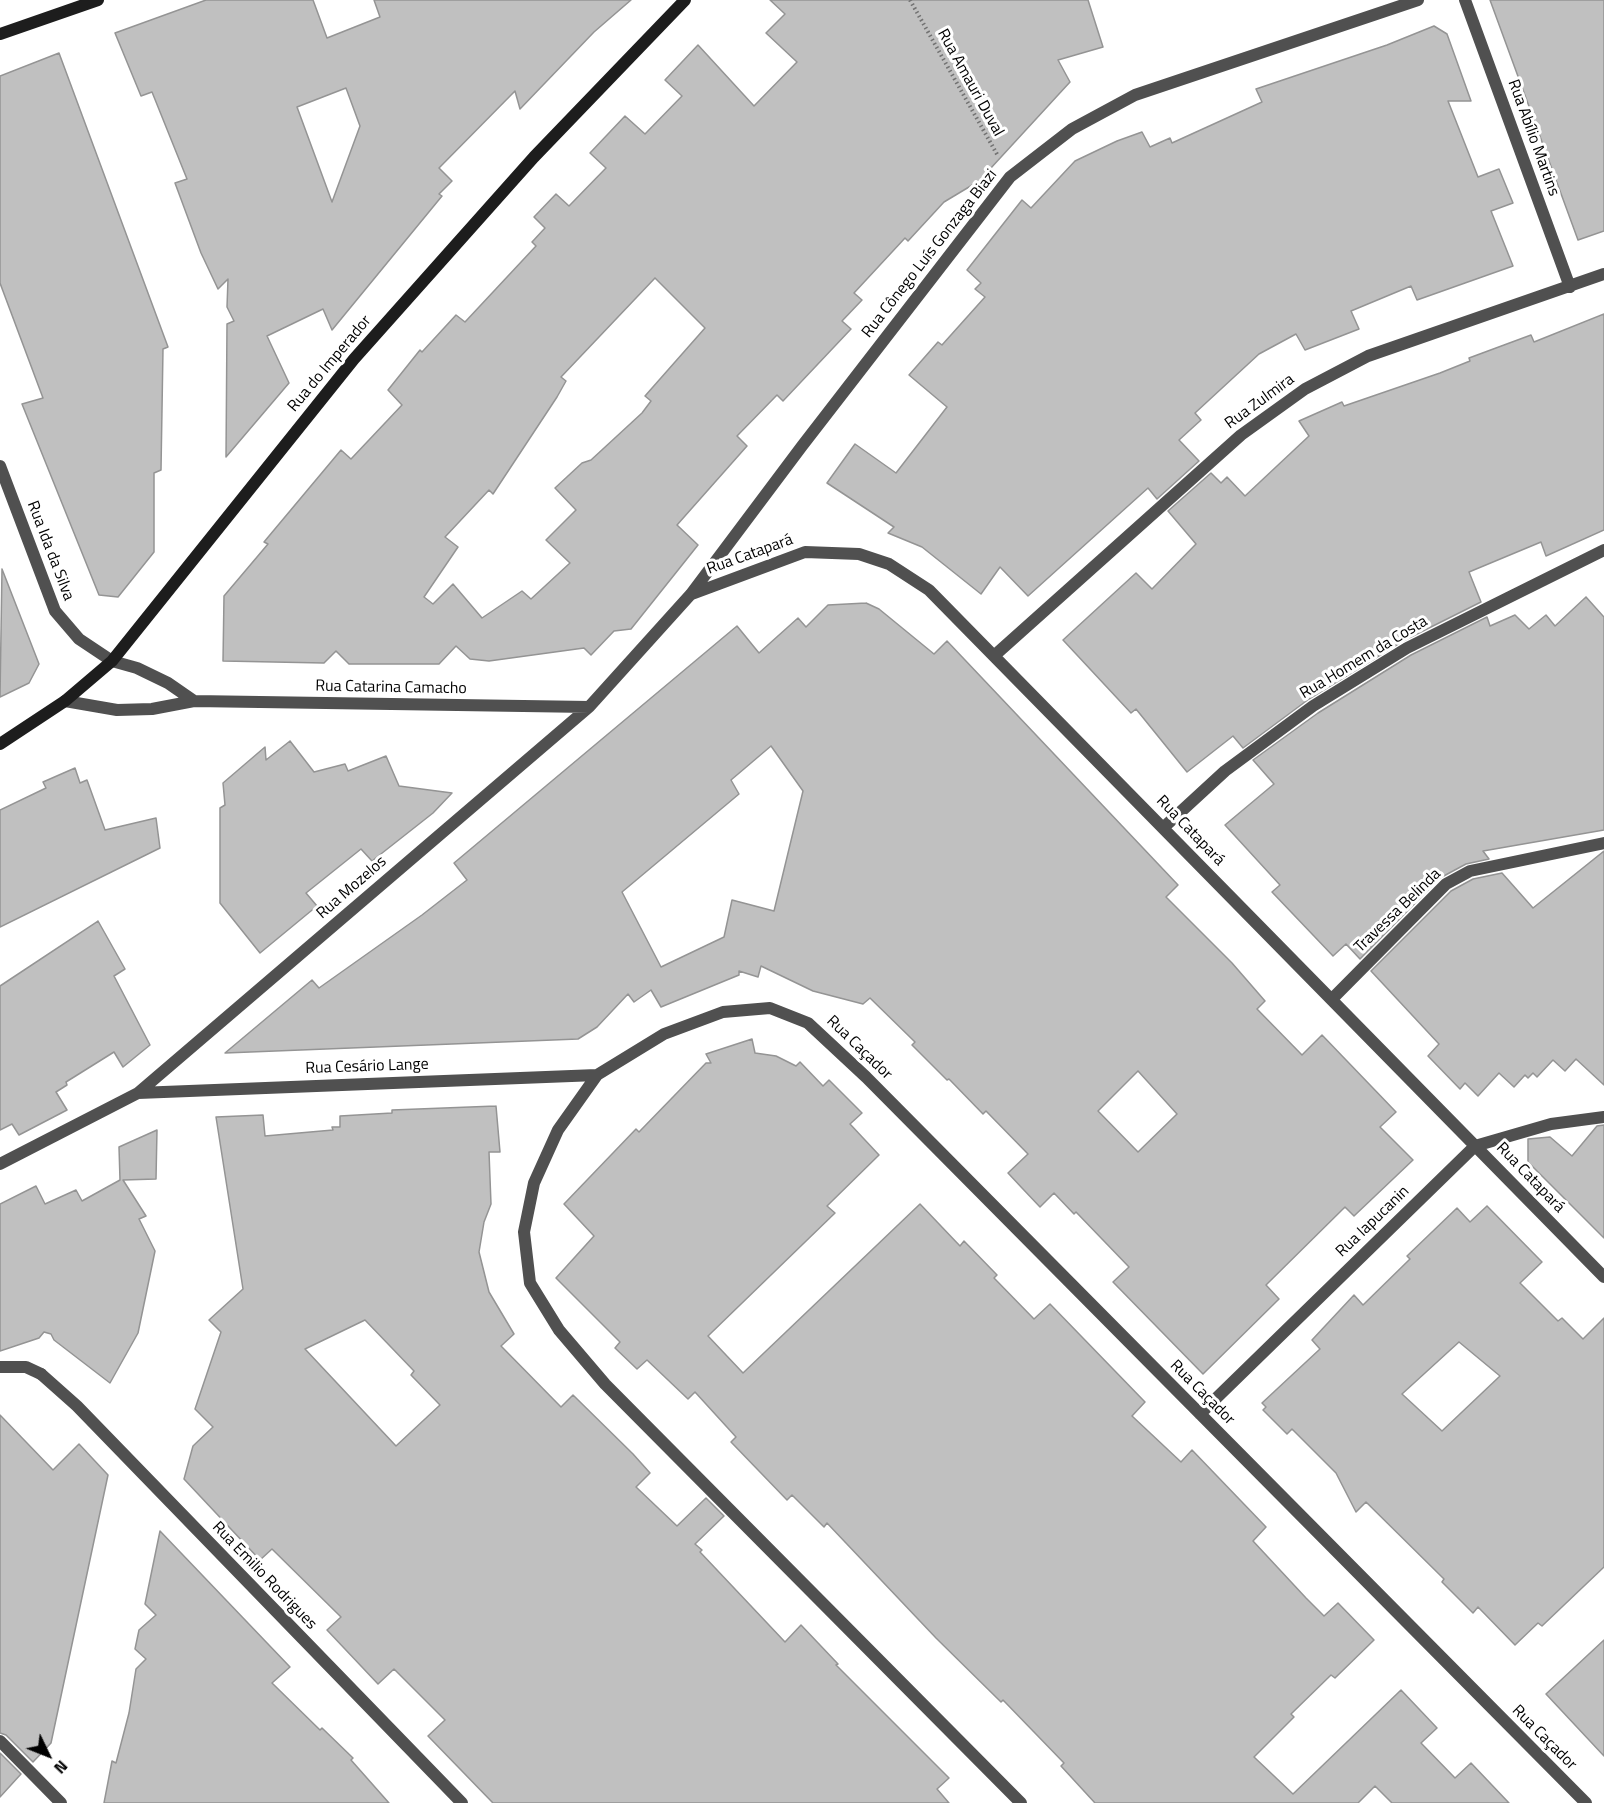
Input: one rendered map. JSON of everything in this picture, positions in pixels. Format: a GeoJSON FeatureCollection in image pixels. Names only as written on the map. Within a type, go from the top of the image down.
{"type":"FeatureCollection","features":[{"type":"Feature","properties":{"kind":"street"},"geometry":{"type":"LineString","coordinates":[[0,34],[98,0]]}},
{"type":"Feature","properties":{"kind":"street","name":"Rua do Imperador"},"geometry":{"type":"LineString","coordinates":[[0,744],[65,701],[112,661],[354,359],[534,157],[685,0]]}},
{"type":"Feature","properties":{"kind":"street","name":"Rua Cônego Luís Gonzaga Biazi"},"geometry":{"type":"LineString","coordinates":[[691,594],[809,436],[1010,177],[1072,129],[1135,95],[1418,0]]}},
{"type":"Feature","properties":{"kind":"street","name":"Rua Abílio Martins"},"geometry":{"type":"LineString","coordinates":[[1465,0],[1570,287]]}},
{"type":"Feature","properties":{"kind":"street","name":"Rua Zulmira"},"geometry":{"type":"LineString","coordinates":[[995,655],[1241,435],[1305,389],[1368,356],[1604,274]]}},
{"type":"Feature","properties":{"kind":"street","name":"Rua Ida da Silva"},"geometry":{"type":"LineString","coordinates":[[0,466],[55,611],[79,639],[112,661]]}},
{"type":"Feature","properties":{"kind":"street","name":"Rua Homem da Costa"},"geometry":{"type":"LineString","coordinates":[[1163,828],[1225,771],[1314,706],[1407,648],[1604,550]]}},
{"type":"Feature","properties":{"kind":"street","name":"Rua Catapará"},"geometry":{"type":"LineString","coordinates":[[691,594],[805,552],[859,554],[890,564],[928,590],[995,655],[1604,1277]]}},
{"type":"Feature","properties":{"kind":"street","name":"Rua Mozelos"},"geometry":{"type":"LineString","coordinates":[[0,1164],[138,1093],[589,707],[691,594]]}},
{"type":"Feature","properties":{"kind":"street"},"geometry":{"type":"LineString","coordinates":[[112,661],[138,668],[168,683],[194,701]]}},
{"type":"Feature","properties":{"kind":"street","name":"Rua Catarina Camacho"},"geometry":{"type":"LineString","coordinates":[[65,701],[117,710],[152,709],[194,701],[589,707]]}},
{"type":"Feature","properties":{"kind":"street","name":"Travessa Belinda"},"geometry":{"type":"LineString","coordinates":[[1332,999],[1446,884],[1470,871],[1604,843]]}},
{"type":"Feature","properties":{"kind":"street","name":"Rua Caçador"},"geometry":{"type":"LineString","coordinates":[[1021,1803],[605,1384],[559,1330],[530,1283],[524,1232],[534,1183],[558,1130],[597,1075],[664,1034],[723,1012],[770,1008],[808,1023],[866,1077],[1586,1803]]}},
{"type":"Feature","properties":{"kind":"street","name":"Rua Cesário Lange"},"geometry":{"type":"LineString","coordinates":[[138,1093],[597,1075]]}},
{"type":"Feature","properties":{"kind":"street","name":"Rua Iapucanin"},"geometry":{"type":"LineString","coordinates":[[1200,1414],[1475,1146],[1551,1124],[1604,1117]]}},
{"type":"Feature","properties":{"kind":"street","name":"Rua Emilio Rodrigues"},"geometry":{"type":"LineString","coordinates":[[0,1367],[26,1366],[41,1374],[77,1406],[462,1803]]}},
{"type":"Feature","properties":{"kind":"street"},"geometry":{"type":"LineString","coordinates":[[0,1741],[61,1803]]}},
{"type":"Feature","properties":{"kind":"path","name":"Rua Amauri Duval"},"geometry":{"type":"LineString","coordinates":[[910,0],[1010,177]]}},
{"type":"Feature","properties":{"kind":"building"},"geometry":{"type":"Polygon","coordinates":[[[206,0],[313,0],[327,38],[380,17],[374,0],[631,0],[594,32],[520,109],[515,91],[439,168],[452,181],[439,194],[442,196],[332,330],[323,309],[267,336],[289,383],[226,457],[227,324],[234,321],[227,307],[228,279],[218,289],[201,253],[175,183],[187,179],[152,92],[141,96],[115,33],[206,0]],[[346,88],[297,107],[332,202],[360,126],[346,88]]]}},
{"type":"Feature","properties":{"kind":"building"},"geometry":{"type":"Polygon","coordinates":[[[770,0],[1088,0],[1103,47],[1058,60],[1070,82],[979,181],[944,202],[908,241],[905,238],[854,293],[862,300],[842,321],[851,329],[783,401],[777,395],[737,436],[747,446],[677,525],[698,545],[631,629],[614,631],[591,655],[584,648],[489,661],[470,659],[456,646],[439,664],[349,664],[336,651],[324,663],[223,661],[224,596],[268,544],[264,542],[341,450],[351,459],[402,405],[388,390],[420,350],[422,352],[456,315],[465,322],[536,246],[532,242],[545,228],[534,217],[556,194],[569,206],[606,168],[590,153],[625,116],[645,134],[682,96],[665,80],[698,45],[754,106],[797,62],[766,33],[785,14],[770,0]],[[655,278],[561,377],[566,381],[557,397],[493,494],[489,490],[445,537],[458,547],[424,597],[433,604],[453,584],[482,618],[522,591],[531,599],[570,563],[546,540],[576,510],[555,488],[582,463],[591,460],[642,413],[651,401],[645,396],[705,328],[655,278]]]}},
{"type":"Feature","properties":{"kind":"building"},"geometry":{"type":"Polygon","coordinates":[[[1490,0],[1604,0],[1604,231],[1578,240],[1490,0]]]}},
{"type":"Feature","properties":{"kind":"building"},"geometry":{"type":"Polygon","coordinates":[[[1434,26],[1447,34],[1471,101],[1448,101],[1478,177],[1499,169],[1513,203],[1491,211],[1513,266],[1417,300],[1411,286],[1351,311],[1359,329],[1305,350],[1296,334],[1259,354],[1195,413],[1201,420],[1179,440],[1199,461],[1157,499],[1148,488],[1028,596],[1000,567],[981,594],[922,547],[888,533],[894,527],[827,483],[855,444],[896,473],[947,407],[909,375],[938,342],[942,345],[985,297],[975,289],[981,283],[967,270],[1022,200],[1031,208],[1075,161],[1117,141],[1142,132],[1150,147],[1170,138],[1172,143],[1262,102],[1256,89],[1387,45],[1434,26]]]}},
{"type":"Feature","properties":{"kind":"building"},"geometry":{"type":"Polygon","coordinates":[[[59,53],[168,347],[163,349],[161,470],[154,473],[154,552],[118,597],[99,595],[22,404],[43,398],[0,283],[0,76],[59,53]]]}},
{"type":"Feature","properties":{"kind":"building"},"geometry":{"type":"Polygon","coordinates":[[[1604,314],[1604,530],[1546,556],[1541,542],[1469,572],[1481,602],[1403,641],[1309,699],[1243,748],[1233,736],[1187,772],[1136,709],[1131,713],[1063,640],[1136,573],[1152,589],[1196,544],[1168,511],[1211,473],[1221,483],[1227,477],[1245,496],[1309,436],[1299,421],[1342,402],[1344,406],[1440,373],[1470,361],[1469,358],[1531,335],[1534,342],[1604,314]]]}},
{"type":"Feature","properties":{"kind":"building"},"geometry":{"type":"Polygon","coordinates":[[[2,569],[39,664],[29,683],[0,697],[2,569]]]}},
{"type":"Feature","properties":{"kind":"building"},"geometry":{"type":"Polygon","coordinates":[[[1586,597],[1604,617],[1604,830],[1483,851],[1489,859],[1466,864],[1440,878],[1360,959],[1346,944],[1333,956],[1272,892],[1280,885],[1225,825],[1274,784],[1253,760],[1318,713],[1411,655],[1487,617],[1490,626],[1515,615],[1529,629],[1546,615],[1555,626],[1586,597]]]}},
{"type":"Feature","properties":{"kind":"building"},"geometry":{"type":"Polygon","coordinates":[[[866,603],[879,609],[934,654],[947,641],[1178,885],[1166,897],[1232,963],[1265,1001],[1257,1009],[1302,1055],[1322,1035],[1396,1112],[1380,1127],[1413,1160],[1354,1216],[1345,1207],[1266,1285],[1279,1299],[1203,1374],[1113,1282],[1129,1267],[1076,1212],[1074,1214],[1054,1193],[1040,1207],[1008,1173],[1028,1154],[986,1111],[983,1114],[949,1079],[947,1080],[912,1045],[915,1042],[870,998],[863,1004],[813,991],[761,966],[758,977],[739,971],[739,975],[661,1007],[651,990],[634,1002],[628,994],[597,1027],[578,1039],[225,1053],[312,980],[319,988],[467,880],[454,863],[737,626],[759,653],[798,618],[806,627],[828,605],[866,603]],[[771,746],[731,780],[739,794],[622,892],[661,967],[724,937],[732,900],[774,911],[803,791],[771,746]],[[1138,1071],[1098,1111],[1138,1152],[1177,1114],[1138,1071]]]}},
{"type":"Feature","properties":{"kind":"building"},"geometry":{"type":"Polygon","coordinates":[[[290,741],[314,772],[345,764],[348,771],[386,756],[399,786],[452,793],[433,813],[372,861],[361,849],[306,893],[317,906],[260,953],[220,903],[220,808],[225,805],[223,783],[265,747],[266,760],[290,741]]]}},
{"type":"Feature","properties":{"kind":"building"},"geometry":{"type":"Polygon","coordinates":[[[75,768],[80,783],[87,780],[105,830],[156,818],[160,848],[0,927],[0,810],[46,788],[43,782],[75,768]]]}},
{"type":"Feature","properties":{"kind":"building"},"geometry":{"type":"Polygon","coordinates":[[[1604,851],[1604,1085],[1576,1059],[1565,1071],[1553,1060],[1537,1077],[1533,1073],[1528,1078],[1525,1075],[1514,1087],[1499,1073],[1478,1096],[1465,1083],[1460,1089],[1428,1056],[1439,1044],[1371,971],[1451,891],[1473,879],[1502,873],[1533,908],[1604,851]]]}},
{"type":"Feature","properties":{"kind":"building"},"geometry":{"type":"Polygon","coordinates":[[[98,921],[125,969],[114,976],[150,1045],[123,1067],[114,1052],[66,1082],[67,1085],[56,1092],[67,1110],[19,1135],[12,1124],[0,1130],[0,986],[98,921]]]}},
{"type":"Feature","properties":{"kind":"building"},"geometry":{"type":"Polygon","coordinates":[[[752,1039],[755,1053],[776,1056],[796,1066],[800,1062],[823,1086],[829,1080],[862,1113],[850,1124],[879,1155],[827,1206],[835,1213],[708,1336],[743,1373],[920,1204],[960,1246],[964,1241],[997,1275],[994,1278],[1034,1319],[1050,1304],[1145,1402],[1132,1416],[1181,1462],[1192,1450],[1266,1527],[1253,1541],[1306,1598],[1324,1616],[1338,1603],[1374,1640],[1335,1678],[1331,1675],[1291,1714],[1294,1717],[1254,1757],[1293,1794],[1401,1690],[1437,1728],[1421,1743],[1455,1778],[1471,1763],[1509,1803],[1392,1803],[1375,1786],[1358,1803],[1095,1803],[1061,1766],[1064,1763],[1003,1700],[1001,1702],[936,1638],[827,1523],[824,1527],[792,1495],[787,1500],[731,1442],[736,1437],[695,1392],[688,1399],[647,1360],[637,1369],[615,1348],[620,1342],[556,1278],[594,1236],[564,1204],[636,1129],[639,1132],[706,1063],[711,1063],[706,1054],[752,1039]]]}},
{"type":"Feature","properties":{"kind":"building"},"geometry":{"type":"Polygon","coordinates":[[[496,1106],[500,1152],[489,1152],[491,1204],[484,1222],[479,1252],[489,1292],[514,1334],[501,1346],[561,1407],[573,1395],[633,1454],[650,1473],[636,1487],[677,1526],[706,1498],[724,1516],[695,1544],[702,1550],[700,1552],[785,1642],[801,1625],[838,1664],[836,1665],[949,1778],[937,1789],[949,1803],[493,1803],[428,1736],[445,1720],[394,1669],[378,1684],[327,1630],[341,1617],[272,1549],[260,1560],[184,1479],[193,1446],[213,1427],[195,1409],[221,1332],[209,1320],[243,1289],[216,1117],[263,1115],[265,1136],[333,1130],[332,1127],[340,1127],[340,1116],[392,1113],[392,1110],[496,1106]],[[365,1320],[305,1349],[396,1446],[440,1405],[411,1375],[414,1371],[365,1320]]]}},
{"type":"Feature","properties":{"kind":"building"},"geometry":{"type":"Polygon","coordinates":[[[1604,1125],[1604,1238],[1528,1162],[1528,1139],[1550,1137],[1572,1156],[1597,1126],[1604,1125]]]}},
{"type":"Feature","properties":{"kind":"building"},"geometry":{"type":"Polygon","coordinates":[[[157,1130],[156,1179],[123,1180],[146,1216],[139,1219],[155,1251],[138,1333],[110,1383],[54,1340],[51,1334],[44,1332],[39,1338],[0,1351],[0,1204],[36,1186],[45,1204],[76,1190],[82,1201],[120,1180],[119,1147],[157,1130]]]}},
{"type":"Feature","properties":{"kind":"building"},"geometry":{"type":"Polygon","coordinates":[[[1487,1206],[1542,1262],[1520,1283],[1558,1321],[1562,1318],[1583,1339],[1604,1318],[1604,1567],[1542,1626],[1538,1623],[1515,1645],[1478,1607],[1473,1613],[1442,1582],[1444,1579],[1366,1502],[1356,1512],[1336,1473],[1292,1429],[1287,1434],[1263,1410],[1266,1407],[1262,1403],[1320,1349],[1312,1340],[1354,1295],[1363,1305],[1410,1259],[1407,1256],[1457,1208],[1470,1222],[1487,1206]],[[1459,1342],[1402,1394],[1442,1431],[1500,1376],[1459,1342]]]}},
{"type":"Feature","properties":{"kind":"building"},"geometry":{"type":"Polygon","coordinates":[[[0,1415],[53,1470],[79,1444],[108,1475],[51,1743],[33,1762],[6,1735],[0,1733],[0,1415]]]}},
{"type":"Feature","properties":{"kind":"building"},"geometry":{"type":"Polygon","coordinates":[[[160,1531],[290,1667],[272,1683],[320,1730],[322,1728],[353,1758],[351,1760],[389,1803],[104,1803],[112,1761],[116,1763],[129,1713],[136,1669],[146,1659],[135,1649],[139,1630],[156,1615],[145,1604],[160,1531]]]}},
{"type":"Feature","properties":{"kind":"building"},"geometry":{"type":"Polygon","coordinates":[[[1604,1640],[1604,1756],[1546,1694],[1604,1640]]]}},
{"type":"Feature","properties":{"kind":"building"},"geometry":{"type":"Polygon","coordinates":[[[0,1753],[21,1774],[0,1797],[0,1753]]]}}]}
